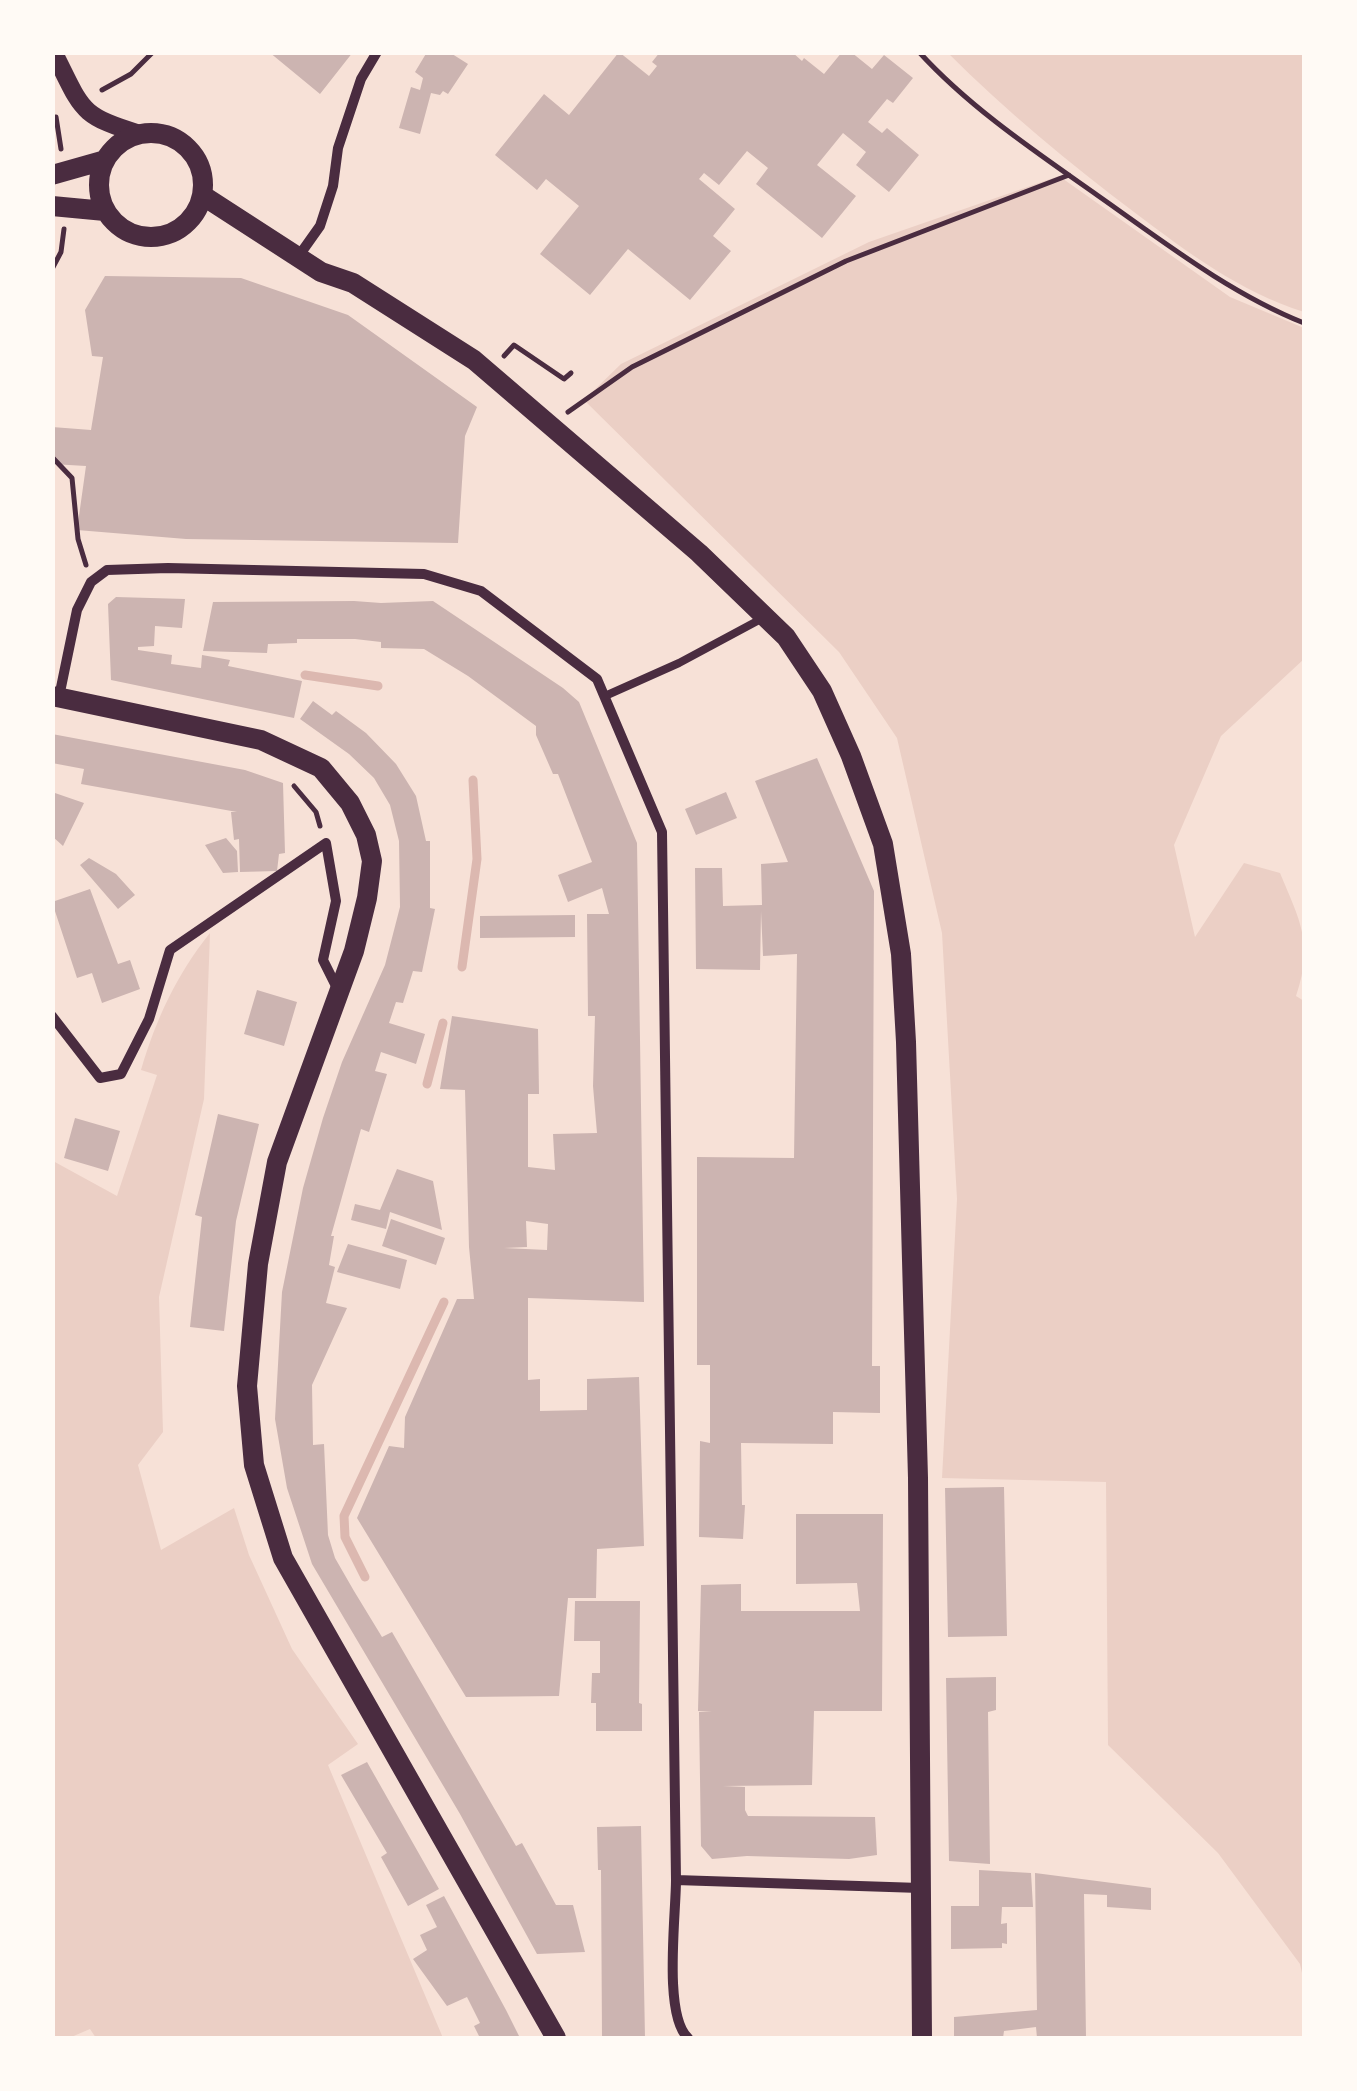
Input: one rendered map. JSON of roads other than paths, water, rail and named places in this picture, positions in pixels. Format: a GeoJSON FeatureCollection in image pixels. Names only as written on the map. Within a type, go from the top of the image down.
{"type":"FeatureCollection","features":[{"type":"Feature","properties":{"kind":"main road"},"geometry":{"type":"LineString","coordinates":[[140,134],[170,136],[193,154],[203,181],[196,212],[184,226],[150,238],[117,226],[99,195],[99,177],[105,160],[126,139],[140,134]]}},
{"type":"Feature","properties":{"kind":"main road"},"geometry":{"type":"LineString","coordinates":[[52,175],[105,160]]}},
{"type":"Feature","properties":{"kind":"main road"},"geometry":{"type":"LineString","coordinates":[[202,196],[321,272],[353,283],[474,360],[700,552],[786,637],[822,690],[851,756],[882,844],[901,954],[918,1478],[922,2038]]}},
{"type":"Feature","properties":{"kind":"main road"},"geometry":{"type":"LineString","coordinates":[[52,206],[106,212]]}},
{"type":"Feature","properties":{"kind":"main road"},"geometry":{"type":"LineString","coordinates":[[56,697],[261,740],[321,768],[359,816],[372,862],[363,916],[340,993],[323,1029],[277,1162],[258,1264],[247,1386],[254,1465],[282,1558],[556,2038]]}},
{"type":"Feature","properties":{"kind":"street"},"geometry":{"type":"LineString","coordinates":[[298,257],[320,226],[333,186],[338,148],[361,79],[377,52]]}},
{"type":"Feature","properties":{"kind":"street"},"geometry":{"type":"LineString","coordinates":[[52,62],[54,53]]}},
{"type":"Feature","properties":{"kind":"street"},"geometry":{"type":"LineString","coordinates":[[54,53],[79,103],[100,122],[140,134]]}},
{"type":"Feature","properties":{"kind":"street"},"geometry":{"type":"LineString","coordinates":[[56,697],[78,610],[92,582],[107,570],[424,574],[481,591],[597,679],[662,832],[676,1880],[674,2008],[681,2032],[688,2038]]}},
{"type":"Feature","properties":{"kind":"street"},"geometry":{"type":"LineString","coordinates":[[52,1016],[100,1078],[121,1074],[149,1019],[170,950],[326,843],[336,901],[323,960],[340,993]]}},
{"type":"Feature","properties":{"kind":"street"},"geometry":{"type":"LineString","coordinates":[[676,1880],[921,1888]]}},
{"type":"Feature","properties":{"kind":"lane"},"geometry":{"type":"LineString","coordinates":[[605,696],[679,664],[765,617]]}},
{"type":"Feature","properties":{"kind":"waterway"},"geometry":{"type":"LineString","coordinates":[[305,675],[378,686]]}},
{"type":"Feature","properties":{"kind":"waterway"},"geometry":{"type":"LineString","coordinates":[[462,967],[477,859],[473,780]]}},
{"type":"Feature","properties":{"kind":"waterway"},"geometry":{"type":"LineString","coordinates":[[427,1084],[443,1023]]}},
{"type":"Feature","properties":{"kind":"waterway"},"geometry":{"type":"LineString","coordinates":[[365,1577],[345,1537],[344,1516],[444,1302]]}}]}
